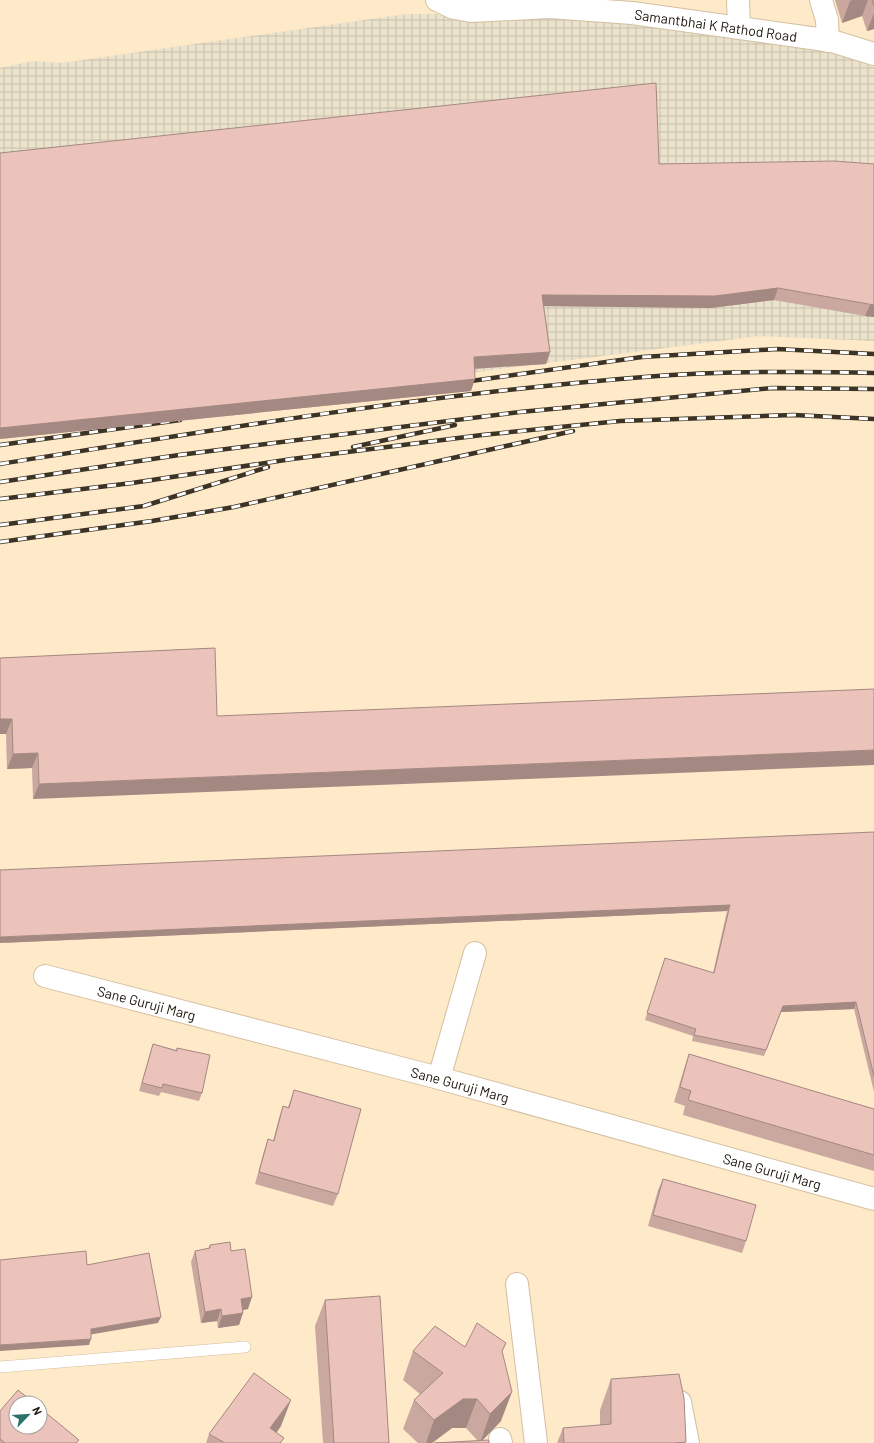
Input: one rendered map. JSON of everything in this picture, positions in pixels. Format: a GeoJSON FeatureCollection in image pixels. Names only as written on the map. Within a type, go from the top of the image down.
{"type":"FeatureCollection","features":[{"type":"Feature","properties":{"kind":"street","name":"Samantbhai K Rathod Road"},"geometry":{"type":"LineString","coordinates":[[437,0],[454,8],[471,11],[543,2],[632,6],[739,28],[828,40],[874,54]]}},
{"type":"Feature","properties":{"kind":"street"},"geometry":{"type":"LineString","coordinates":[[472,0],[478,4],[543,2]]}},
{"type":"Feature","properties":{"kind":"street"},"geometry":{"type":"LineString","coordinates":[[738,0],[739,28]]}},
{"type":"Feature","properties":{"kind":"street"},"geometry":{"type":"LineString","coordinates":[[821,0],[827,20],[828,40]]}},
{"type":"Feature","properties":{"kind":"street"},"geometry":{"type":"LineString","coordinates":[[439,1078],[474,954]]}},
{"type":"Feature","properties":{"kind":"street","name":"Sane Guruji Marg"},"geometry":{"type":"LineString","coordinates":[[45,976],[439,1078],[874,1199]]}},
{"type":"Feature","properties":{"kind":"street"},"geometry":{"type":"LineString","coordinates":[[517,1284],[536,1443]]}},
{"type":"Feature","properties":{"kind":"street"},"geometry":{"type":"LineString","coordinates":[[679,1398],[688,1443]]}},
{"type":"Feature","properties":{"kind":"lane"},"geometry":{"type":"LineString","coordinates":[[0,1367],[245,1347]]}},
{"type":"Feature","properties":{"kind":"shaded area"},"geometry":{"type":"Polygon","coordinates":[[[406,14],[539,14],[670,26],[829,51],[874,67],[874,341],[759,336],[0,433],[0,68],[33,61],[62,63],[406,14]]]}},
{"type":"Feature","properties":{"kind":"building"},"geometry":{"type":"Polygon","coordinates":[[[656,83],[659,164],[834,161],[874,164],[874,305],[778,288],[715,296],[542,295],[550,352],[474,357],[475,379],[0,428],[0,153],[656,83]]]}},
{"type":"Feature","properties":{"kind":"building"},"geometry":{"type":"Polygon","coordinates":[[[215,648],[217,716],[874,689],[874,750],[39,784],[38,753],[13,754],[12,719],[0,719],[0,658],[215,648]]]}},
{"type":"Feature","properties":{"kind":"building"},"geometry":{"type":"Polygon","coordinates":[[[874,832],[874,1076],[856,1002],[783,1006],[766,1050],[694,1035],[696,1029],[647,1013],[665,958],[714,973],[730,905],[0,937],[0,870],[874,832]]]}},
{"type":"Feature","properties":{"kind":"building"},"geometry":{"type":"Polygon","coordinates":[[[153,1044],[177,1051],[177,1048],[210,1055],[202,1093],[163,1084],[162,1088],[142,1083],[153,1044]]]}},
{"type":"Feature","properties":{"kind":"building"},"geometry":{"type":"Polygon","coordinates":[[[689,1054],[874,1109],[874,1155],[688,1100],[691,1091],[680,1087],[689,1054]]]}},
{"type":"Feature","properties":{"kind":"building"},"geometry":{"type":"Polygon","coordinates":[[[294,1090],[361,1109],[338,1194],[259,1172],[268,1139],[274,1141],[283,1106],[289,1108],[294,1090]]]}},
{"type":"Feature","properties":{"kind":"building"},"geometry":{"type":"Polygon","coordinates":[[[663,1179],[756,1205],[746,1241],[653,1215],[663,1179]]]}},
{"type":"Feature","properties":{"kind":"building"},"geometry":{"type":"Polygon","coordinates":[[[230,1242],[231,1251],[245,1249],[252,1297],[241,1299],[243,1313],[222,1316],[221,1309],[205,1312],[195,1251],[210,1248],[210,1245],[230,1242]]]}},
{"type":"Feature","properties":{"kind":"building"},"geometry":{"type":"Polygon","coordinates":[[[86,1251],[87,1265],[149,1253],[161,1317],[91,1329],[91,1339],[0,1345],[0,1260],[86,1251]]]}},
{"type":"Feature","properties":{"kind":"building"},"geometry":{"type":"Polygon","coordinates":[[[380,1296],[389,1443],[334,1443],[325,1300],[380,1296]]]}},
{"type":"Feature","properties":{"kind":"building"},"geometry":{"type":"Polygon","coordinates":[[[477,1323],[506,1343],[502,1351],[512,1392],[490,1414],[477,1399],[463,1399],[434,1420],[414,1400],[443,1373],[413,1351],[435,1326],[465,1347],[477,1323]]]}},
{"type":"Feature","properties":{"kind":"building"},"geometry":{"type":"Polygon","coordinates":[[[254,1373],[291,1400],[270,1428],[284,1438],[280,1443],[225,1443],[209,1434],[254,1373]]]}},
{"type":"Feature","properties":{"kind":"building"},"geometry":{"type":"Polygon","coordinates":[[[679,1374],[684,1398],[686,1442],[564,1443],[563,1428],[611,1424],[611,1379],[679,1374]]]}},
{"type":"Feature","properties":{"kind":"building"},"geometry":{"type":"Polygon","coordinates":[[[18,1390],[24,1395],[14,1395],[18,1390]]]}},
{"type":"Feature","properties":{"kind":"building"},"geometry":{"type":"Polygon","coordinates":[[[8,1402],[8,1435],[48,1435],[48,1415],[79,1440],[76,1443],[5,1443],[0,1439],[0,1411],[8,1402]]]}},
{"type":"Feature","properties":{"kind":"building"},"geometry":{"type":"Polygon","coordinates":[[[489,1440],[489,1443],[434,1443],[489,1440]]]}},
{"type":"Feature","properties":{"kind":"railway"},"geometry":{"type":"LineString","coordinates":[[464,382],[642,357],[777,349],[874,354]]}},
{"type":"Feature","properties":{"kind":"railway"},"geometry":{"type":"LineString","coordinates":[[0,464],[321,414],[563,384],[644,377],[730,373],[874,373]]}},
{"type":"Feature","properties":{"kind":"railway"},"geometry":{"type":"LineString","coordinates":[[0,482],[179,455],[520,412],[772,388],[874,389]]}},
{"type":"Feature","properties":{"kind":"railway"},"geometry":{"type":"LineString","coordinates":[[0,499],[132,483],[292,459],[482,435],[620,421],[794,415],[874,419]]}},
{"type":"Feature","properties":{"kind":"railway"},"geometry":{"type":"LineString","coordinates":[[0,445],[180,420]]}},
{"type":"Feature","properties":{"kind":"railway"},"geometry":{"type":"LineString","coordinates":[[353,447],[455,425]]}},
{"type":"Feature","properties":{"kind":"railway"},"geometry":{"type":"LineString","coordinates":[[0,542],[152,521],[234,507],[573,431]]}},
{"type":"Feature","properties":{"kind":"railway"},"geometry":{"type":"LineString","coordinates":[[0,525],[144,506],[268,467]]}}]}
